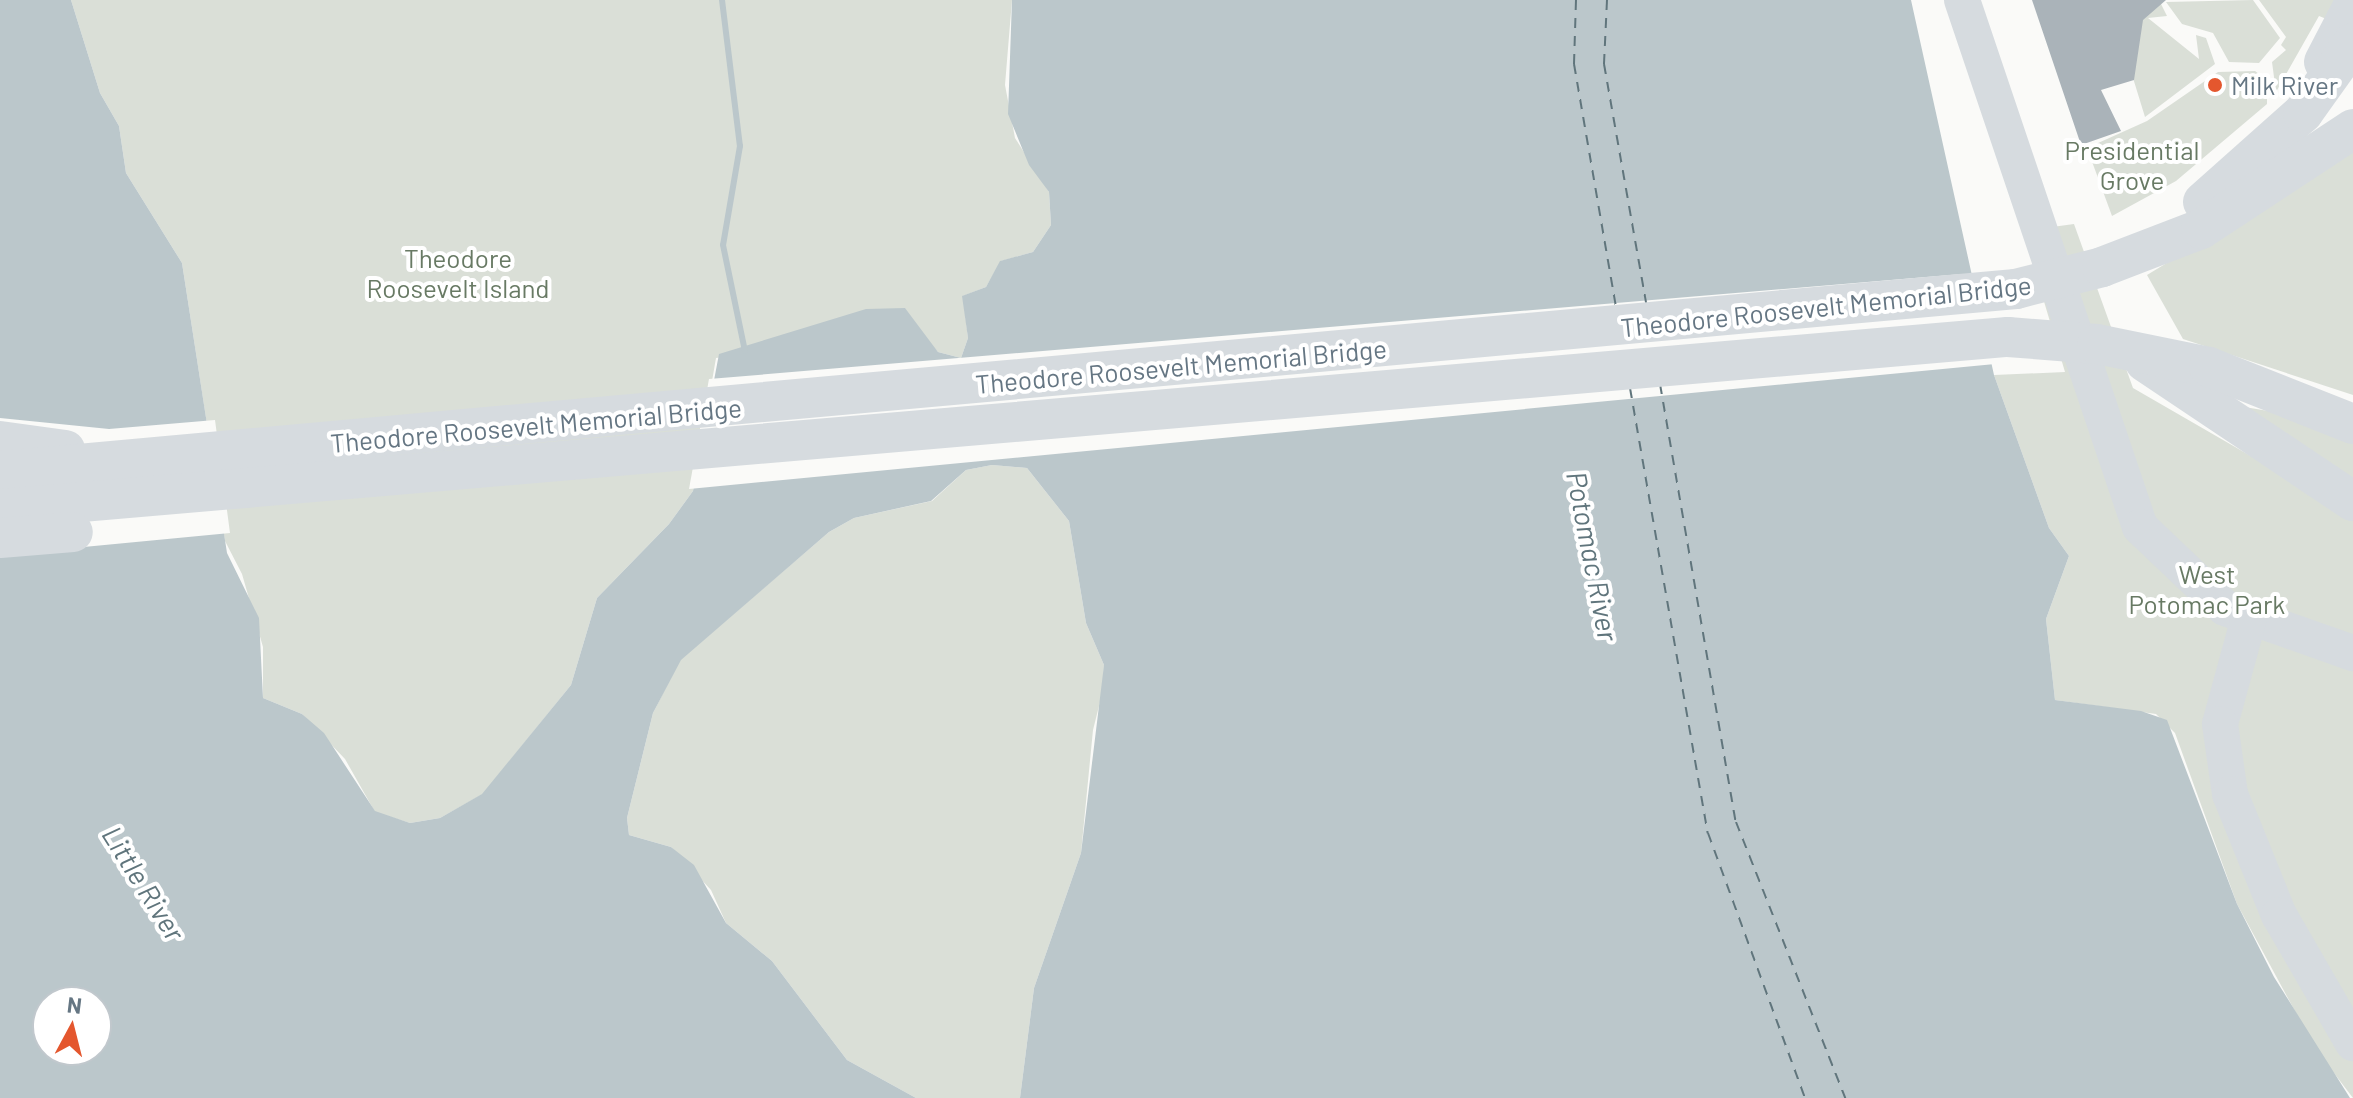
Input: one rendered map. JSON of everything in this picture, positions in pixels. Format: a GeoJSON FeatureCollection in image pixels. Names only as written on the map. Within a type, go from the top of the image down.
{"type":"FeatureCollection","features":[{"type":"Feature","properties":{"kind":"highway"},"geometry":{"type":"LineString","coordinates":[[2259,156],[2327,58],[2353,6]]}},
{"type":"Feature","properties":{"kind":"highway"},"geometry":{"type":"LineString","coordinates":[[2115,262],[2259,156],[2303,113],[2353,43]]}},
{"type":"Feature","properties":{"kind":"highway","name":"Theodore Roosevelt Memorial Bridge"},"geometry":{"type":"LineString","coordinates":[[0,471],[1978,294],[2115,262],[2201,229],[2353,129]]}},
{"type":"Feature","properties":{"kind":"highway","name":"Theodore Roosevelt Memorial Bridge"},"geometry":{"type":"LineString","coordinates":[[0,509],[676,456],[1964,339],[2028,337],[2125,349],[2290,395]]}},
{"type":"Feature","properties":{"kind":"highway"},"geometry":{"type":"LineString","coordinates":[[2125,349],[2353,501]]}},
{"type":"Feature","properties":{"kind":"highway"},"geometry":{"type":"LineString","coordinates":[[2290,395],[2353,410]]}},
{"type":"Feature","properties":{"kind":"highway"},"geometry":{"type":"LineString","coordinates":[[2290,395],[2353,424]]}},
{"type":"Feature","properties":{"kind":"highway","name":"Theodore Roosevelt Memorial Bridge"},"geometry":{"type":"LineString","coordinates":[[0,441],[80,451],[229,452]]}},
{"type":"Feature","properties":{"kind":"highway","name":"Theodore Roosevelt Memorial Bridge"},"geometry":{"type":"LineString","coordinates":[[0,538],[333,506],[676,456]]}},
{"type":"Feature","properties":{"kind":"main road"},"geometry":{"type":"LineString","coordinates":[[1962,0],[2140,527],[2213,600],[2249,618],[2353,653]]}},
{"type":"Feature","properties":{"kind":"main road"},"geometry":{"type":"LineString","coordinates":[[1988,0],[2180,570]]}},
{"type":"Feature","properties":{"kind":"main road"},"geometry":{"type":"LineString","coordinates":[[2249,618],[2220,724],[2230,794],[2279,915],[2353,1043]]}},
{"type":"Feature","properties":{"kind":"green space","name":"Theodore Roosevelt Island"},"geometry":{"type":"Polygon","coordinates":[[[71,0],[1012,0],[1005,85],[1015,138],[1049,192],[1051,225],[1033,252],[1001,261],[986,287],[963,296],[968,338],[961,358],[938,352],[917,330],[716,358],[693,491],[669,524],[597,598],[571,685],[483,794],[440,818],[410,823],[375,812],[345,759],[302,714],[263,698],[263,647],[242,574],[225,541],[182,263],[126,173],[119,126],[100,93],[71,0]]]}},
{"type":"Feature","properties":{"kind":"green space"},"geometry":{"type":"Polygon","coordinates":[[[2109,0],[2159,0],[2167,16],[2148,18],[2199,59],[2196,35],[2206,38],[2215,64],[2145,117],[2109,0]]]}},
{"type":"Feature","properties":{"kind":"green space"},"geometry":{"type":"Polygon","coordinates":[[[2253,0],[2280,38],[2259,63],[2229,62],[2213,33],[2182,24],[2166,2],[2253,0]]]}},
{"type":"Feature","properties":{"kind":"green space"},"geometry":{"type":"Polygon","coordinates":[[[2259,0],[2338,0],[2329,20],[2319,16],[2276,92],[2272,62],[2286,50],[2281,45],[2286,37],[2259,0]]]}},
{"type":"Feature","properties":{"kind":"green space","name":"Presidential Grove"},"geometry":{"type":"Polygon","coordinates":[[[2255,71],[2267,80],[2267,104],[2176,181],[2112,216],[2087,148],[2147,121],[2218,72],[2255,71]]]}},
{"type":"Feature","properties":{"kind":"green space"},"geometry":{"type":"Polygon","coordinates":[[[2353,150],[2353,395],[2183,339],[2147,275],[2353,150]]]}},
{"type":"Feature","properties":{"kind":"green space","name":"West Potomac Park"},"geometry":{"type":"Polygon","coordinates":[[[2074,224],[2133,388],[2353,515],[2353,1098],[2315,1048],[2237,904],[2175,733],[2156,714],[2055,700],[2046,619],[2069,556],[2049,528],[1994,375],[2065,372],[2023,231],[2074,224]]]}},
{"type":"Feature","properties":{"kind":"green space"},"geometry":{"type":"Polygon","coordinates":[[[2215,402],[2280,413],[2353,443],[2353,493],[2215,402]]]}},
{"type":"Feature","properties":{"kind":"green space"},"geometry":{"type":"Polygon","coordinates":[[[992,465],[1027,468],[1069,521],[1086,623],[1104,665],[1103,690],[1093,730],[1081,853],[1034,988],[1020,1098],[916,1098],[847,1060],[772,961],[726,923],[711,890],[671,847],[629,835],[627,818],[653,713],[680,660],[829,532],[854,518],[932,501],[966,470],[992,465]]]}},
{"type":"Feature","properties":{"kind":"water"},"geometry":{"type":"Polygon","coordinates":[[[0,0],[71,0],[100,93],[119,126],[126,173],[182,263],[227,553],[259,618],[263,698],[302,714],[324,733],[375,811],[410,823],[440,818],[482,794],[571,685],[597,598],[669,524],[693,491],[719,354],[866,309],[905,308],[938,352],[961,358],[968,338],[962,296],[986,287],[1000,261],[1033,252],[1051,225],[1049,192],[1029,165],[1008,114],[1012,0],[1911,0],[1994,375],[2049,528],[2069,556],[2046,619],[2055,700],[2141,711],[2167,720],[2237,904],[2274,977],[2350,1098],[1020,1098],[1034,988],[1081,853],[1104,665],[1086,623],[1069,521],[1027,468],[992,465],[966,470],[931,501],[854,518],[829,532],[681,660],[653,713],[627,818],[629,835],[671,847],[694,865],[726,923],[772,961],[847,1060],[916,1098],[0,1098],[0,0]]]}},
{"type":"Feature","properties":{"kind":"pier"},"geometry":{"type":"Polygon","coordinates":[[[1973,274],[1995,364],[689,489],[709,379],[1973,274]]]}},
{"type":"Feature","properties":{"kind":"pier"},"geometry":{"type":"Polygon","coordinates":[[[0,418],[109,429],[215,420],[230,533],[0,555],[0,418]]]}},
{"type":"Feature","properties":{"kind":"building"},"geometry":{"type":"Polygon","coordinates":[[[2032,0],[2166,0],[2143,20],[2134,80],[2101,90],[2121,131],[2081,145],[2032,0]]]}},
{"type":"Feature","properties":{"kind":"waterway"},"geometry":{"type":"LineString","coordinates":[[722,0],[740,146],[723,245],[745,351]]}},
{"type":"Feature","properties":{"kind":"ferry route"},"geometry":{"type":"LineString","coordinates":[[1576,0],[1574,64],[1616,307]]}},
{"type":"Feature","properties":{"kind":"ferry route"},"geometry":{"type":"LineString","coordinates":[[1607,0],[1604,64],[1646,303]]}},
{"type":"Feature","properties":{"kind":"ferry route"},"geometry":{"type":"LineString","coordinates":[[1660,384],[1736,822],[1845,1098]]}},
{"type":"Feature","properties":{"kind":"ferry route"},"geometry":{"type":"LineString","coordinates":[[1630,388],[1708,833],[1805,1098]]}},
{"type":"Feature","properties":{"kind":"place","name":"Milk River"},"geometry":{"type":"Point","coordinates":[2215,85]}},
{"type":"Feature","properties":{"kind":"water label","name":"Potomac River"},"geometry":{"type":"Point","coordinates":[1593,556]}},
{"type":"Feature","properties":{"kind":"water label","name":"Little River"},"geometry":{"type":"Point","coordinates":[144,883]}}]}
